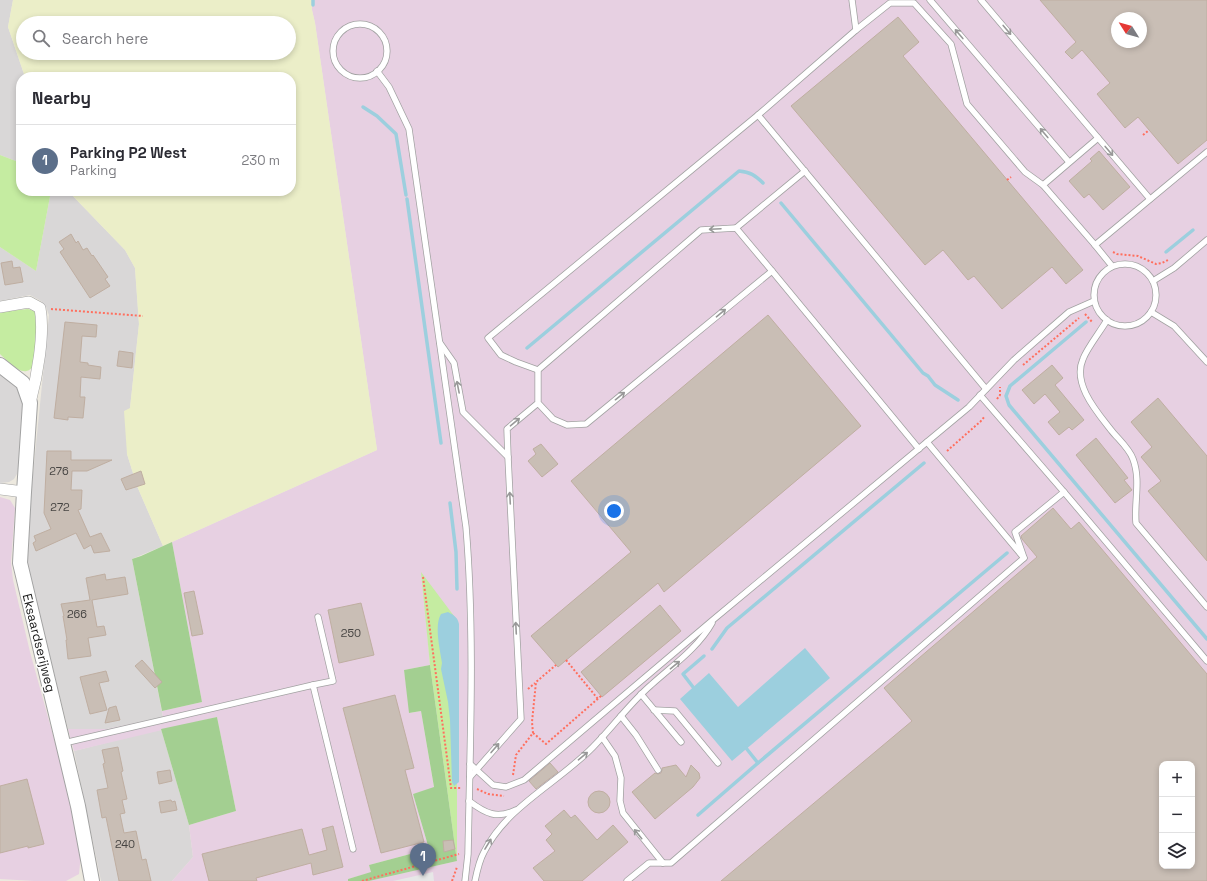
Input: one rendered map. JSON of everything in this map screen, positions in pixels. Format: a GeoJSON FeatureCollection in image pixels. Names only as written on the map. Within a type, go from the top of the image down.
{"type":"FeatureCollection","features":[{"type":"Feature","properties":{"kind":"street"},"geometry":{"type":"LineString","coordinates":[[0,307],[29,302],[40,308]]}},
{"type":"Feature","properties":{"kind":"street","name":"Eksaardserijweg"},"geometry":{"type":"LineString","coordinates":[[40,308],[42,319],[37,376],[30,403],[20,563],[78,806],[92,881]]}},
{"type":"Feature","properties":{"kind":"street","name":"Eksaardserijweg"},"geometry":{"type":"LineString","coordinates":[[0,365],[23,383],[30,403]]}},
{"type":"Feature","properties":{"kind":"street"},"geometry":{"type":"LineString","coordinates":[[0,489],[24,492]]}},
{"type":"Feature","properties":{"kind":"lane"},"geometry":{"type":"LineString","coordinates":[[852,0],[856,30]]}},
{"type":"Feature","properties":{"kind":"lane"},"geometry":{"type":"LineString","coordinates":[[930,0],[1069,162]]}},
{"type":"Feature","properties":{"kind":"lane"},"geometry":{"type":"LineString","coordinates":[[981,0],[1150,199]]}},
{"type":"Feature","properties":{"kind":"lane"},"geometry":{"type":"LineString","coordinates":[[538,370],[501,355],[488,338],[758,115],[856,30],[890,3],[914,3],[951,44],[967,104],[1025,172],[1043,185],[1112,266]]}},
{"type":"Feature","properties":{"kind":"lane"},"geometry":{"type":"LineString","coordinates":[[360,23],[370,25],[378,30],[384,37],[387,45],[387,54],[385,62],[377,72],[373,75],[356,78],[341,70],[333,55],[333,45],[337,36],[343,29],[360,23]]}},
{"type":"Feature","properties":{"kind":"lane"},"geometry":{"type":"LineString","coordinates":[[377,72],[390,87],[409,129],[466,527],[470,644],[470,788],[468,854],[464,881]]}},
{"type":"Feature","properties":{"kind":"lane"},"geometry":{"type":"LineString","coordinates":[[758,115],[986,388]]}},
{"type":"Feature","properties":{"kind":"lane"},"geometry":{"type":"LineString","coordinates":[[1043,185],[1098,138]]}},
{"type":"Feature","properties":{"kind":"lane"},"geometry":{"type":"LineString","coordinates":[[1095,245],[1207,152]]}},
{"type":"Feature","properties":{"kind":"lane"},"geometry":{"type":"LineString","coordinates":[[772,271],[586,424],[567,425],[553,419],[538,403],[538,370],[701,230],[736,228],[805,171]]}},
{"type":"Feature","properties":{"kind":"lane"},"geometry":{"type":"LineString","coordinates":[[736,228],[919,449]]}},
{"type":"Feature","properties":{"kind":"lane"},"geometry":{"type":"LineString","coordinates":[[1153,281],[1174,268],[1207,240]]}},
{"type":"Feature","properties":{"kind":"lane"},"geometry":{"type":"LineString","coordinates":[[1131,264],[1140,267],[1148,273],[1153,281],[1156,288],[1155,305],[1144,319],[1136,324],[1126,326],[1116,325],[1101,315],[1094,301],[1094,291],[1097,281],[1103,272],[1112,266],[1131,264]]}},
{"type":"Feature","properties":{"kind":"lane"},"geometry":{"type":"LineString","coordinates":[[470,764],[493,785],[506,787],[524,780],[714,619],[969,407],[1014,360],[1069,312],[1094,301]]}},
{"type":"Feature","properties":{"kind":"lane"},"geometry":{"type":"LineString","coordinates":[[1151,312],[1179,330],[1207,362]]}},
{"type":"Feature","properties":{"kind":"lane"},"geometry":{"type":"LineString","coordinates":[[1107,320],[1082,360],[1082,385],[1091,404],[1133,459],[1137,475],[1136,523],[1207,607]]}},
{"type":"Feature","properties":{"kind":"lane"},"geometry":{"type":"LineString","coordinates":[[439,342],[454,363],[463,412],[508,457]]}},
{"type":"Feature","properties":{"kind":"lane"},"geometry":{"type":"LineString","coordinates":[[980,395],[1207,661]]}},
{"type":"Feature","properties":{"kind":"lane"},"geometry":{"type":"LineString","coordinates":[[470,777],[521,719],[507,429],[538,403]]}},
{"type":"Feature","properties":{"kind":"lane"},"geometry":{"type":"LineString","coordinates":[[927,442],[1024,558]]}},
{"type":"Feature","properties":{"kind":"lane"},"geometry":{"type":"LineString","coordinates":[[1024,558],[1015,532],[1064,492]]}},
{"type":"Feature","properties":{"kind":"lane"},"geometry":{"type":"LineString","coordinates":[[627,881],[649,863],[671,863],[1024,558]]}},
{"type":"Feature","properties":{"kind":"lane"},"geometry":{"type":"LineString","coordinates":[[63,743],[333,681],[318,617]]}},
{"type":"Feature","properties":{"kind":"lane"},"geometry":{"type":"LineString","coordinates":[[476,881],[478,868],[483,853],[503,824],[592,748],[641,694],[679,661],[705,635],[714,619]]}},
{"type":"Feature","properties":{"kind":"lane"},"geometry":{"type":"LineString","coordinates":[[313,685],[353,849]]}},
{"type":"Feature","properties":{"kind":"lane"},"geometry":{"type":"LineString","coordinates":[[641,694],[681,742]]}},
{"type":"Feature","properties":{"kind":"lane"},"geometry":{"type":"LineString","coordinates":[[654,710],[675,712],[718,763]]}},
{"type":"Feature","properties":{"kind":"lane"},"geometry":{"type":"LineString","coordinates":[[621,716],[636,735],[658,770]]}},
{"type":"Feature","properties":{"kind":"lane"},"geometry":{"type":"LineString","coordinates":[[602,737],[615,756],[621,778],[620,801],[623,813],[663,863]]}},
{"type":"Feature","properties":{"kind":"lane"},"geometry":{"type":"LineString","coordinates":[[469,801],[488,813],[500,815],[522,807]]}},
{"type":"Feature","properties":{"kind":"path"},"geometry":{"type":"LineString","coordinates":[[1143,135],[1149,130]]}},
{"type":"Feature","properties":{"kind":"path"},"geometry":{"type":"LineString","coordinates":[[1007,180],[1011,177]]}},
{"type":"Feature","properties":{"kind":"path"},"geometry":{"type":"LineString","coordinates":[[1110,250],[1117,254],[1138,256],[1156,264],[1168,260]]}},
{"type":"Feature","properties":{"kind":"path"},"geometry":{"type":"LineString","coordinates":[[40,308],[143,316]]}},
{"type":"Feature","properties":{"kind":"path"},"geometry":{"type":"LineString","coordinates":[[1018,370],[1084,313],[1093,323]]}},
{"type":"Feature","properties":{"kind":"path"},"geometry":{"type":"LineString","coordinates":[[997,399],[1000,395],[1000,385]]}},
{"type":"Feature","properties":{"kind":"path"},"geometry":{"type":"LineString","coordinates":[[947,451],[985,416]]}},
{"type":"Feature","properties":{"kind":"path"},"geometry":{"type":"LineString","coordinates":[[423,577],[451,788],[470,788]]}},
{"type":"Feature","properties":{"kind":"path"},"geometry":{"type":"LineString","coordinates":[[566,660],[598,699]]}},
{"type":"Feature","properties":{"kind":"path"},"geometry":{"type":"LineString","coordinates":[[533,733],[546,744],[601,696]]}},
{"type":"Feature","properties":{"kind":"path"},"geometry":{"type":"LineString","coordinates":[[362,881],[460,854]]}},
{"type":"Feature","properties":{"kind":"shaded area"},"geometry":{"type":"Polygon","coordinates":[[[0,0],[13,0],[8,27],[16,51],[16,60],[19,60],[23,72],[16,72],[16,161],[0,155],[0,0]]]}},
{"type":"Feature","properties":{"kind":"shaded area"},"geometry":{"type":"Polygon","coordinates":[[[312,0],[1207,0],[1207,881],[369,881],[457,861],[422,572],[430,665],[404,670],[410,713],[421,711],[434,788],[413,794],[429,849],[369,865],[372,872],[348,879],[348,881],[172,881],[193,857],[189,825],[236,811],[217,717],[74,751],[68,729],[107,729],[163,717],[162,711],[202,702],[172,542],[377,450],[312,10],[312,0]]]}},
{"type":"Feature","properties":{"kind":"shaded area"},"geometry":{"type":"Polygon","coordinates":[[[50,196],[73,196],[125,250],[135,268],[139,324],[130,408],[127,454],[137,486],[163,546],[132,559],[163,717],[107,729],[68,729],[28,568],[27,548],[49,315],[46,307],[41,301],[30,295],[0,301],[0,247],[36,271],[50,196]]]}},
{"type":"Feature","properties":{"kind":"shaded area"},"geometry":{"type":"Polygon","coordinates":[[[0,374],[17,388],[21,397],[24,411],[19,468],[17,474],[14,479],[9,482],[0,483],[0,374]]]}},
{"type":"Feature","properties":{"kind":"shaded area"},"geometry":{"type":"Polygon","coordinates":[[[0,497],[10,500],[15,508],[11,562],[13,580],[30,652],[67,786],[81,854],[79,874],[66,881],[0,879],[0,497]]]}},
{"type":"Feature","properties":{"kind":"shaded area"},"geometry":{"type":"Polygon","coordinates":[[[161,729],[189,825],[193,857],[172,881],[101,881],[74,751],[161,729]]]}},
{"type":"Feature","properties":{"kind":"shaded area"},"geometry":{"type":"Polygon","coordinates":[[[433,872],[434,881],[393,881],[433,872]]]}},
{"type":"Feature","properties":{"kind":"green space"},"geometry":{"type":"Polygon","coordinates":[[[13,0],[312,0],[312,10],[377,450],[163,546],[137,486],[127,454],[124,411],[130,408],[139,324],[135,268],[125,250],[73,196],[296,196],[296,72],[23,72],[19,60],[296,60],[296,16],[16,16],[16,51],[8,27],[13,0]]]}},
{"type":"Feature","properties":{"kind":"green space"},"geometry":{"type":"Polygon","coordinates":[[[0,155],[16,161],[16,196],[50,196],[36,271],[0,247],[0,155]]]}},
{"type":"Feature","properties":{"kind":"green space"},"geometry":{"type":"Polygon","coordinates":[[[28,309],[34,311],[37,316],[34,365],[26,371],[21,371],[0,354],[0,312],[28,309]]]}},
{"type":"Feature","properties":{"kind":"green space"},"geometry":{"type":"Polygon","coordinates":[[[172,542],[202,702],[162,711],[132,559],[172,542]]]}},
{"type":"Feature","properties":{"kind":"green space"},"geometry":{"type":"Polygon","coordinates":[[[421,572],[457,620],[457,861],[430,665],[421,572]]]}},
{"type":"Feature","properties":{"kind":"green space"},"geometry":{"type":"Polygon","coordinates":[[[430,665],[457,861],[369,881],[348,881],[348,879],[371,872],[369,865],[429,849],[413,794],[434,787],[421,711],[409,713],[404,670],[430,665]]]}},
{"type":"Feature","properties":{"kind":"green space"},"geometry":{"type":"Polygon","coordinates":[[[217,717],[236,811],[189,825],[161,729],[217,717]]]}},
{"type":"Feature","properties":{"kind":"water"},"geometry":{"type":"Polygon","coordinates":[[[448,612],[458,620],[459,624],[459,782],[454,786],[452,782],[450,720],[441,669],[442,663],[438,631],[438,624],[441,614],[448,612]]]}},
{"type":"Feature","properties":{"kind":"water"},"geometry":{"type":"Polygon","coordinates":[[[805,648],[830,678],[732,761],[680,699],[709,673],[738,707],[805,648]]]}},
{"type":"Feature","properties":{"kind":"building"},"geometry":{"type":"Polygon","coordinates":[[[1040,0],[1207,0],[1207,140],[1178,164],[1138,117],[1125,128],[1097,94],[1110,83],[1082,50],[1072,59],[1065,52],[1076,42],[1040,0]]]}},
{"type":"Feature","properties":{"kind":"building"},"geometry":{"type":"Polygon","coordinates":[[[898,17],[919,42],[903,56],[1083,270],[1066,284],[1052,267],[1002,309],[974,276],[968,280],[943,250],[925,265],[791,106],[898,17]]]}},
{"type":"Feature","properties":{"kind":"building"},"geometry":{"type":"Polygon","coordinates":[[[1099,151],[1130,187],[1103,210],[1089,194],[1084,198],[1069,181],[1092,161],[1090,159],[1099,151]]]}},
{"type":"Feature","properties":{"kind":"building"},"geometry":{"type":"Polygon","coordinates":[[[71,234],[76,243],[78,241],[83,250],[87,248],[108,277],[105,279],[110,286],[90,298],[60,252],[64,249],[59,242],[71,234]]]}},
{"type":"Feature","properties":{"kind":"building"},"geometry":{"type":"Polygon","coordinates":[[[12,261],[13,268],[20,267],[23,282],[5,285],[1,263],[12,261]]]}},
{"type":"Feature","properties":{"kind":"building"},"geometry":{"type":"Polygon","coordinates":[[[768,315],[861,426],[664,592],[658,583],[558,667],[531,636],[631,552],[571,481],[768,315]]]}},
{"type":"Feature","properties":{"kind":"building"},"geometry":{"type":"Polygon","coordinates":[[[65,322],[97,325],[96,337],[82,336],[80,362],[101,367],[100,379],[81,377],[80,397],[85,397],[83,418],[68,417],[68,420],[54,418],[65,322]]]}},
{"type":"Feature","properties":{"kind":"building"},"geometry":{"type":"Polygon","coordinates":[[[119,351],[133,353],[132,368],[117,366],[119,351]]]}},
{"type":"Feature","properties":{"kind":"building"},"geometry":{"type":"Polygon","coordinates":[[[1052,365],[1063,378],[1055,385],[1084,420],[1072,430],[1069,427],[1059,435],[1048,422],[1060,412],[1045,394],[1034,404],[1022,390],[1052,365]]]}},
{"type":"Feature","properties":{"kind":"building"},"geometry":{"type":"Polygon","coordinates":[[[1158,398],[1207,456],[1207,561],[1148,491],[1161,481],[1141,457],[1152,447],[1131,422],[1158,398]]]}},
{"type":"Feature","properties":{"kind":"building"},"geometry":{"type":"Polygon","coordinates":[[[1096,438],[1128,478],[1124,480],[1132,490],[1115,503],[1076,455],[1096,438]]]}},
{"type":"Feature","properties":{"kind":"building"},"geometry":{"type":"Polygon","coordinates":[[[541,444],[558,464],[542,477],[528,461],[536,454],[533,449],[541,444]]]}},
{"type":"Feature","properties":{"kind":"building"},"geometry":{"type":"Polygon","coordinates":[[[47,451],[71,451],[71,460],[112,460],[87,471],[72,471],[71,490],[82,490],[81,509],[78,510],[90,537],[101,533],[110,551],[94,553],[91,545],[84,549],[76,533],[36,551],[33,543],[36,541],[34,536],[51,529],[44,513],[47,451]]]}},
{"type":"Feature","properties":{"kind":"building"},"geometry":{"type":"Polygon","coordinates":[[[141,471],[145,484],[126,490],[121,479],[141,471]]]}},
{"type":"Feature","properties":{"kind":"building"},"geometry":{"type":"Polygon","coordinates":[[[1053,508],[1071,529],[1079,522],[1207,674],[1207,881],[721,881],[912,721],[884,688],[1037,557],[1021,536],[1053,508]]]}},
{"type":"Feature","properties":{"kind":"building"},"geometry":{"type":"Polygon","coordinates":[[[105,574],[106,580],[125,577],[128,594],[92,600],[97,627],[104,626],[106,635],[88,638],[91,656],[68,659],[64,616],[61,604],[90,600],[86,578],[105,574]]]}},
{"type":"Feature","properties":{"kind":"building"},"geometry":{"type":"Polygon","coordinates":[[[194,591],[203,634],[192,636],[184,593],[194,591]]]}},
{"type":"Feature","properties":{"kind":"building"},"geometry":{"type":"Polygon","coordinates":[[[361,603],[374,655],[339,663],[328,610],[361,603]]]}},
{"type":"Feature","properties":{"kind":"building"},"geometry":{"type":"Polygon","coordinates":[[[660,605],[681,631],[602,697],[581,672],[660,605]]]}},
{"type":"Feature","properties":{"kind":"building"},"geometry":{"type":"Polygon","coordinates":[[[142,660],[162,682],[155,688],[135,666],[142,660]]]}},
{"type":"Feature","properties":{"kind":"building"},"geometry":{"type":"Polygon","coordinates":[[[106,671],[109,681],[99,683],[107,710],[90,714],[80,677],[106,671]]]}},
{"type":"Feature","properties":{"kind":"building"},"geometry":{"type":"Polygon","coordinates":[[[395,695],[414,768],[405,770],[424,842],[381,853],[343,708],[395,695]]]}},
{"type":"Feature","properties":{"kind":"building"},"geometry":{"type":"Polygon","coordinates":[[[116,706],[120,720],[105,723],[109,708],[116,706]]]}},
{"type":"Feature","properties":{"kind":"building"},"geometry":{"type":"Polygon","coordinates":[[[118,747],[123,771],[121,772],[127,799],[122,800],[125,813],[120,814],[124,833],[136,831],[142,860],[146,859],[151,881],[119,881],[106,817],[102,818],[97,790],[108,788],[102,750],[118,747]]]}},
{"type":"Feature","properties":{"kind":"building"},"geometry":{"type":"Polygon","coordinates":[[[550,763],[558,772],[536,789],[529,781],[550,763]]]}},
{"type":"Feature","properties":{"kind":"building"},"geometry":{"type":"Polygon","coordinates":[[[676,765],[686,777],[691,765],[699,773],[700,778],[693,787],[655,819],[632,792],[655,773],[661,773],[662,768],[676,765]]]}},
{"type":"Feature","properties":{"kind":"building"},"geometry":{"type":"Polygon","coordinates":[[[170,770],[172,781],[159,784],[157,772],[170,770]]]}},
{"type":"Feature","properties":{"kind":"building"},"geometry":{"type":"Polygon","coordinates":[[[27,779],[44,844],[28,848],[28,846],[0,853],[0,786],[27,779]]]}},
{"type":"Feature","properties":{"kind":"building"},"geometry":{"type":"Polygon","coordinates":[[[599,791],[607,794],[610,802],[607,810],[599,813],[591,810],[588,802],[591,794],[599,791]]]}},
{"type":"Feature","properties":{"kind":"building"},"geometry":{"type":"Polygon","coordinates":[[[171,800],[172,802],[175,801],[177,810],[161,813],[159,802],[171,800]]]}},
{"type":"Feature","properties":{"kind":"building"},"geometry":{"type":"Polygon","coordinates":[[[564,810],[571,818],[575,815],[597,840],[613,825],[628,842],[582,881],[544,881],[533,868],[555,851],[546,840],[552,834],[545,826],[564,810]]]}},
{"type":"Feature","properties":{"kind":"building"},"geometry":{"type":"Polygon","coordinates":[[[333,826],[343,867],[313,875],[311,863],[256,878],[257,881],[209,881],[202,854],[302,829],[309,855],[327,850],[322,829],[333,826]]]}},
{"type":"Feature","properties":{"kind":"building"},"geometry":{"type":"Polygon","coordinates":[[[453,840],[455,849],[444,852],[443,841],[453,840]]]}},
{"type":"Feature","properties":{"kind":"waterway"},"geometry":{"type":"LineString","coordinates":[[313,0],[313,5]]}},
{"type":"Feature","properties":{"kind":"waterway"},"geometry":{"type":"LineString","coordinates":[[363,107],[377,116],[396,134],[406,195]]}},
{"type":"Feature","properties":{"kind":"waterway"},"geometry":{"type":"LineString","coordinates":[[527,348],[739,171],[752,174],[763,183]]}},
{"type":"Feature","properties":{"kind":"waterway"},"geometry":{"type":"LineString","coordinates":[[407,199],[441,443]]}},
{"type":"Feature","properties":{"kind":"waterway"},"geometry":{"type":"LineString","coordinates":[[781,203],[923,373],[928,376],[935,385],[958,400]]}},
{"type":"Feature","properties":{"kind":"waterway"},"geometry":{"type":"LineString","coordinates":[[1166,252],[1193,230]]}},
{"type":"Feature","properties":{"kind":"waterway"},"geometry":{"type":"LineString","coordinates":[[1086,322],[1010,386],[1006,396],[1009,405],[1207,639]]}},
{"type":"Feature","properties":{"kind":"waterway"},"geometry":{"type":"LineString","coordinates":[[712,649],[727,628],[924,463]]}},
{"type":"Feature","properties":{"kind":"waterway"},"geometry":{"type":"LineString","coordinates":[[450,503],[456,552],[457,589]]}},
{"type":"Feature","properties":{"kind":"waterway"},"geometry":{"type":"LineString","coordinates":[[746,748],[758,763],[1007,553]]}},
{"type":"Feature","properties":{"kind":"waterway"},"geometry":{"type":"LineString","coordinates":[[693,687],[683,674],[704,656]]}},
{"type":"Feature","properties":{"kind":"waterway"},"geometry":{"type":"LineString","coordinates":[[698,815],[758,763]]}},
{"type":"Feature","properties":{"kind":"place","name":"Parking P2 West"},"geometry":{"type":"Point","coordinates":[423,876]}}]}
